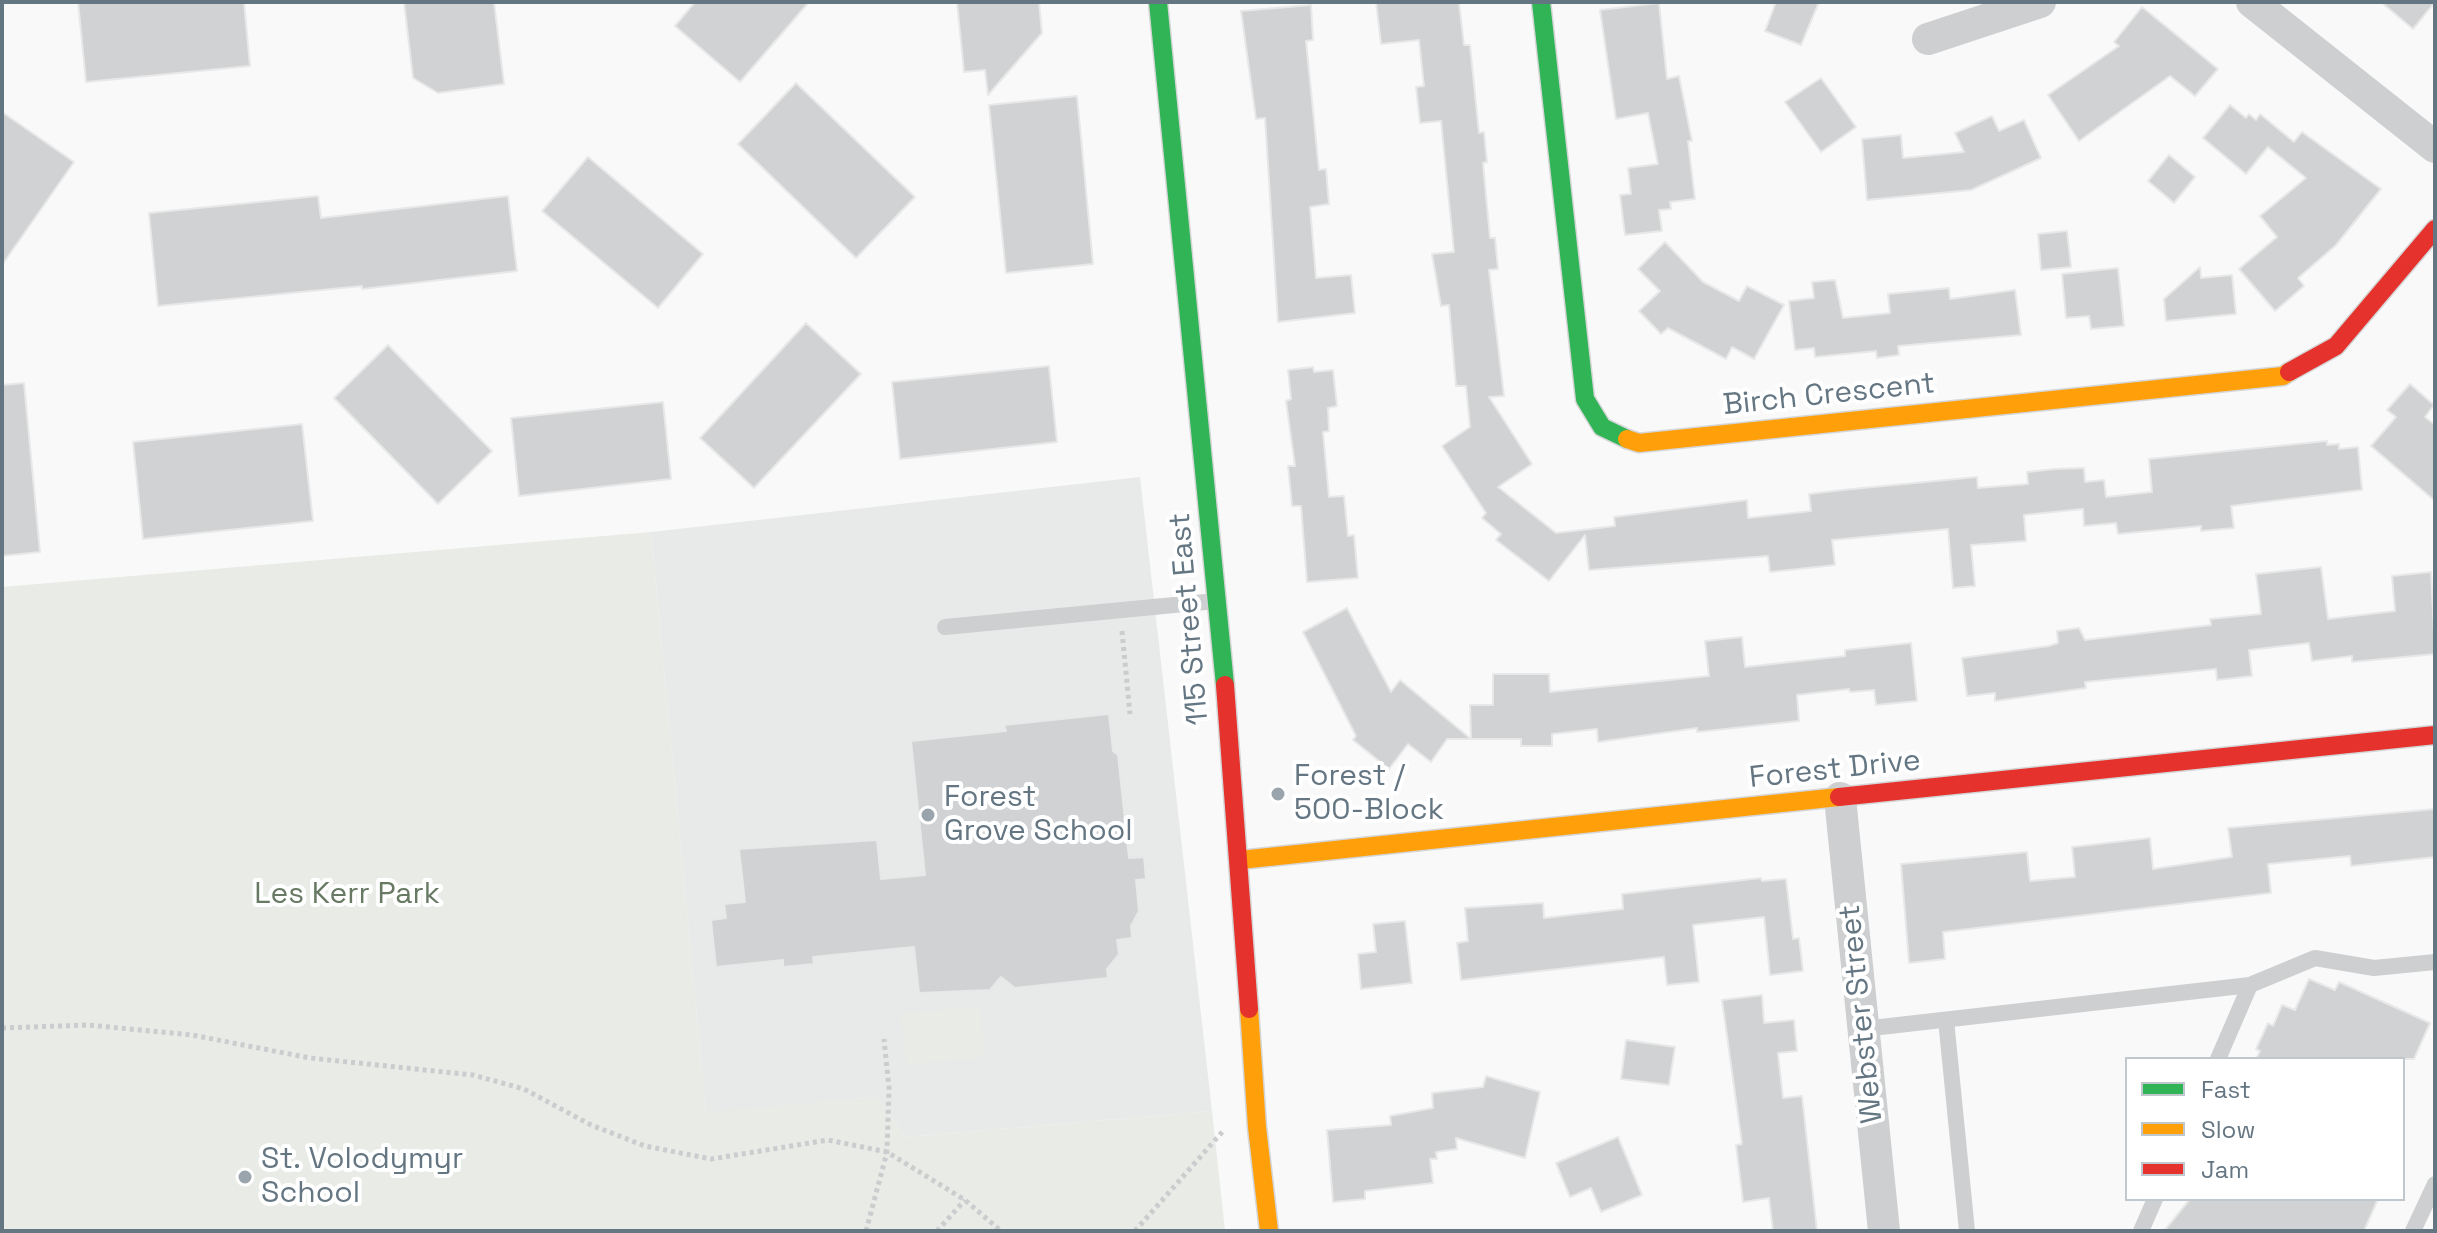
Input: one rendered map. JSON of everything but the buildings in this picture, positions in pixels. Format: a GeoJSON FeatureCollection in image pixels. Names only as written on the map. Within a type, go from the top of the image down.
{"type":"FeatureCollection","features":[{"type":"Feature","properties":{"kind":"street","name":"115 Street East"},"geometry":{"type":"LineString","coordinates":[[1158,2],[1218,601],[1240,860],[1257,1127],[1269,1231]]}},
{"type":"Feature","properties":{"kind":"street","name":"Birch Crescent"},"geometry":{"type":"LineString","coordinates":[[1541,2],[1585,399],[1602,427],[1619,437],[1639,443],[2283,376],[2336,346],[2435,229]]}},
{"type":"Feature","properties":{"kind":"street"},"geometry":{"type":"LineString","coordinates":[[1928,39],[2040,2]]}},
{"type":"Feature","properties":{"kind":"street"},"geometry":{"type":"LineString","coordinates":[[2252,2],[2435,147]]}},
{"type":"Feature","properties":{"kind":"street","name":"Forest Drive"},"geometry":{"type":"LineString","coordinates":[[1240,860],[2435,735]]}},
{"type":"Feature","properties":{"kind":"street","name":"Webster Street"},"geometry":{"type":"LineString","coordinates":[[1840,798],[1884,1231]]}},
{"type":"Feature","properties":{"kind":"lane"},"geometry":{"type":"LineString","coordinates":[[945,627],[1218,601]]}},
{"type":"Feature","properties":{"kind":"lane"},"geometry":{"type":"LineString","coordinates":[[1863,1029],[2250,985],[2315,958],[2374,968],[2435,962]]}},
{"type":"Feature","properties":{"kind":"lane"},"geometry":{"type":"LineString","coordinates":[[2219,1057],[2250,985]]}},
{"type":"Feature","properties":{"kind":"lane"},"geometry":{"type":"LineString","coordinates":[[1946,1020],[1967,1231]]}},
{"type":"Feature","properties":{"kind":"lane"},"geometry":{"type":"LineString","coordinates":[[2413,1231],[2435,1184]]}},
{"type":"Feature","properties":{"kind":"lane"},"geometry":{"type":"LineString","coordinates":[[2141,1231],[2154,1201]]}},
{"type":"Feature","properties":{"kind":"path"},"geometry":{"type":"LineString","coordinates":[[1120,610],[1130,714]]}},
{"type":"Feature","properties":{"kind":"path"},"geometry":{"type":"LineString","coordinates":[[2,1028],[88,1025],[192,1035],[310,1058],[473,1075],[524,1089],[591,1125],[645,1146],[711,1159],[828,1140],[887,1152],[965,1200],[1001,1231]]}},
{"type":"Feature","properties":{"kind":"path"},"geometry":{"type":"LineString","coordinates":[[866,1231],[887,1152],[889,1088],[884,1039]]}},
{"type":"Feature","properties":{"kind":"path"},"geometry":{"type":"LineString","coordinates":[[1135,1231],[1221,1131]]}},
{"type":"Feature","properties":{"kind":"path"},"geometry":{"type":"LineString","coordinates":[[937,1231],[965,1200]]}},
{"type":"Feature","properties":{"kind":"shaded area","name":"Forest Grove School"},"geometry":{"type":"Polygon","coordinates":[[[1140,477],[1212,1111],[905,1137],[877,1097],[706,1113],[651,532],[1140,477]]]}},
{"type":"Feature","properties":{"kind":"green space","name":"Les Kerr Park"},"geometry":{"type":"Polygon","coordinates":[[[651,532],[706,1112],[877,1097],[905,1137],[1212,1111],[1225,1231],[2,1231],[2,587],[651,532]]]}},
{"type":"Feature","properties":{"kind":"green space"},"geometry":{"type":"Polygon","coordinates":[[[980,1006],[985,1057],[906,1065],[901,1014],[980,1006]]]}},
{"type":"Feature","properties":{"kind":"traffic: fast"},"geometry":{"type":"LineString","coordinates":[[1158,2],[1225,685]]}},
{"type":"Feature","properties":{"kind":"traffic: fast"},"geometry":{"type":"LineString","coordinates":[[1541,2],[1585,399],[1602,427],[1627,439]]}},
{"type":"Feature","properties":{"kind":"traffic: slow"},"geometry":{"type":"LineString","coordinates":[[1627,439],[1639,443],[2283,376],[2289,372]]}},
{"type":"Feature","properties":{"kind":"traffic: slow"},"geometry":{"type":"LineString","coordinates":[[1240,860],[1839,797]]}},
{"type":"Feature","properties":{"kind":"traffic: slow"},"geometry":{"type":"LineString","coordinates":[[1249,1009],[1257,1127],[1269,1231]]}},
{"type":"Feature","properties":{"kind":"traffic: jam"},"geometry":{"type":"LineString","coordinates":[[2289,372],[2336,346],[2435,229]]}},
{"type":"Feature","properties":{"kind":"traffic: jam"},"geometry":{"type":"LineString","coordinates":[[1225,685],[1249,1009]]}},
{"type":"Feature","properties":{"kind":"traffic: jam"},"geometry":{"type":"LineString","coordinates":[[1839,797],[2435,735]]}},
{"type":"Feature","properties":{"kind":"place","name":"Forest / 500-Block"},"geometry":{"type":"Point","coordinates":[1278,794]}},
{"type":"Feature","properties":{"kind":"place","name":"Forest Grove School"},"geometry":{"type":"Point","coordinates":[928,815]}},
{"type":"Feature","properties":{"kind":"place","name":"St. Volodymyr School"},"geometry":{"type":"Point","coordinates":[245,1177]}}]}
